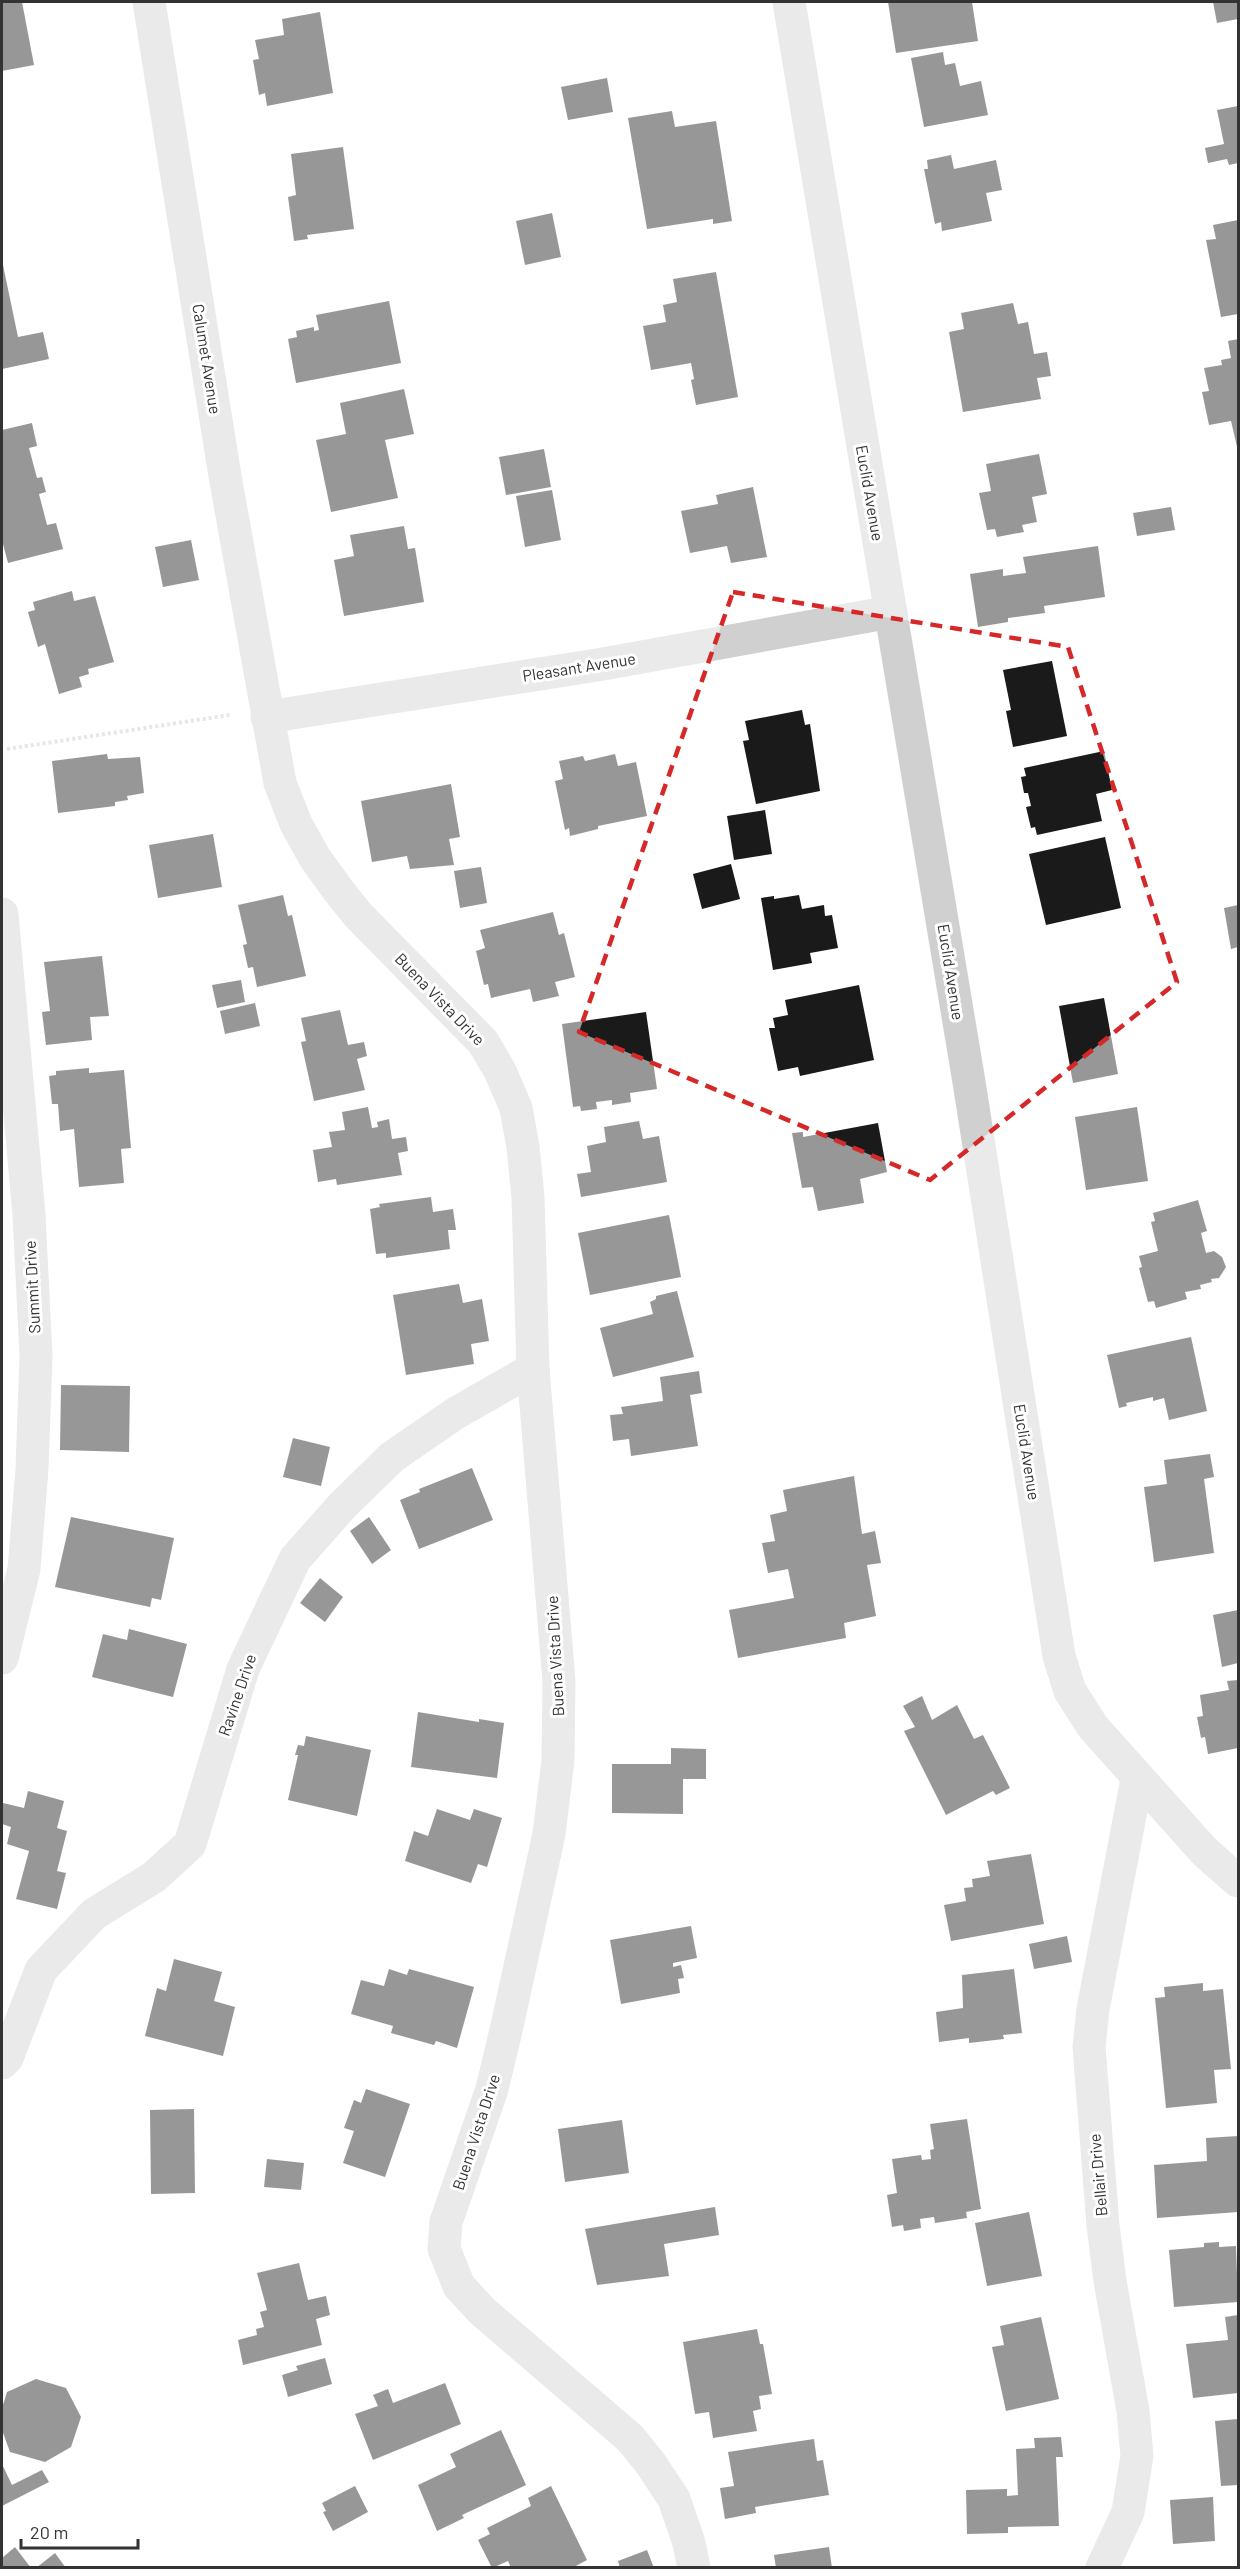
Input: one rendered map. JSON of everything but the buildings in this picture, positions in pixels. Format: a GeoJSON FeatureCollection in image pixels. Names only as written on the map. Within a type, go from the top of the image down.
{"type":"FeatureCollection","features":[{"type":"Feature","properties":{"kind":"street","name":"Calumet Avenue"},"geometry":{"type":"LineString","coordinates":[[149,2],[225,476],[267,717]]}},
{"type":"Feature","properties":{"kind":"street","name":"Euclid Avenue"},"geometry":{"type":"LineString","coordinates":[[789,2],[969,1082],[1059,1656],[1070,1691],[1093,1727],[1137,1779],[1205,1852],[1239,1881]]}},
{"type":"Feature","properties":{"kind":"street","name":"Pleasant Avenue"},"geometry":{"type":"LineString","coordinates":[[267,717],[603,664],[891,612]]}},
{"type":"Feature","properties":{"kind":"street","name":"Buena Vista Drive"},"geometry":{"type":"LineString","coordinates":[[267,717],[280,783],[296,824],[315,858],[358,915],[483,1042],[500,1071],[516,1108],[524,1147],[528,1197],[533,1369],[559,1681],[558,1760],[549,1834],[507,2026],[492,2089],[446,2222],[444,2249],[459,2286],[482,2311],[630,2438],[674,2499],[689,2543],[694,2568]]}},
{"type":"Feature","properties":{"kind":"street","name":"Summit Drive"},"geometry":{"type":"LineString","coordinates":[[2,914],[28,1215],[36,1356],[32,1469],[24,1569],[2,1658]]}},
{"type":"Feature","properties":{"kind":"street","name":"Ravine Drive"},"geometry":{"type":"LineString","coordinates":[[2,2063],[7,2058],[40,1970],[94,1914],[154,1877],[190,1844],[243,1669],[296,1559],[342,1506],[392,1457],[456,1413],[533,1369]]}},
{"type":"Feature","properties":{"kind":"street","name":"Bellair Drive"},"geometry":{"type":"LineString","coordinates":[[1102,2568],[1128,2512],[1137,2456],[1133,2411],[1110,2280],[1103,2225],[1089,2047],[1093,2009],[1137,1779]]}},
{"type":"Feature","properties":{"kind":"path"},"geometry":{"type":"LineString","coordinates":[[7,749],[230,715]]}},
{"type":"Feature","properties":{"kind":"highlighted area"},"geometry":{"type":"Polygon","coordinates":[[[733,592],[1068,647],[1177,982],[930,1180],[579,1032],[733,592]]]}}]}
